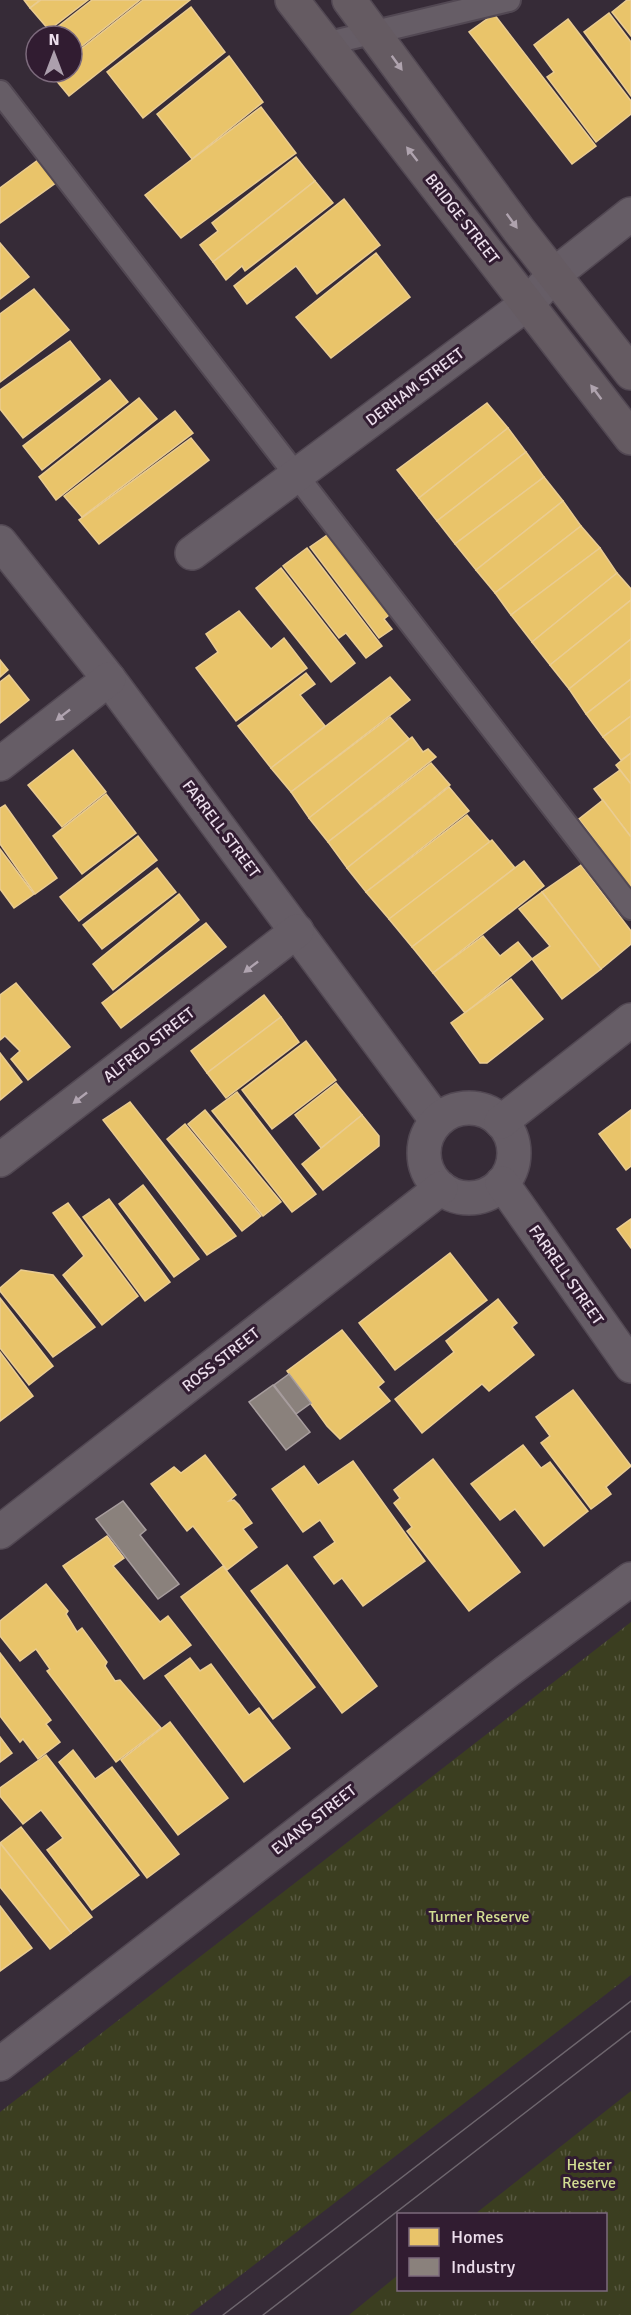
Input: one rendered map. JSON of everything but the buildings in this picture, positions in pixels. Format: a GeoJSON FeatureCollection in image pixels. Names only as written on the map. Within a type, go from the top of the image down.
{"type":"FeatureCollection","features":[{"type":"Feature","properties":{"kind":"street","name":"BRIDGE STREET"},"geometry":{"type":"LineString","coordinates":[[292,0],[631,438]]}},
{"type":"Feature","properties":{"kind":"street"},"geometry":{"type":"LineString","coordinates":[[349,0],[518,229],[631,374]]}},
{"type":"Feature","properties":{"kind":"street","name":"DERHAM STREET"},"geometry":{"type":"LineString","coordinates":[[192,553],[528,303],[555,274],[631,214]]}},
{"type":"Feature","properties":{"kind":"street","name":"FARRELL STREET"},"geometry":{"type":"LineString","coordinates":[[0,542],[109,679],[437,1121]]}},
{"type":"Feature","properties":{"kind":"street"},"geometry":{"type":"LineString","coordinates":[[0,764],[109,679]]}},
{"type":"Feature","properties":{"kind":"street","name":"ALFRED STREET"},"geometry":{"type":"LineString","coordinates":[[0,1160],[297,931]]}},
{"type":"Feature","properties":{"kind":"street"},"geometry":{"type":"LineString","coordinates":[[501,1122],[631,1020]]}},
{"type":"Feature","properties":{"kind":"street"},"geometry":{"type":"LineString","coordinates":[[476,1109],[490,1113],[501,1122],[513,1145],[514,1159],[510,1172],[502,1183],[492,1192],[466,1198],[453,1195],[441,1188],[431,1177],[425,1164],[424,1148],[428,1133],[437,1121],[448,1113],[476,1109]]}},
{"type":"Feature","properties":{"kind":"street","name":"FARRELL STREET"},"geometry":{"type":"LineString","coordinates":[[502,1183],[631,1366]]}},
{"type":"Feature","properties":{"kind":"street","name":"ROSS STREET"},"geometry":{"type":"LineString","coordinates":[[0,1532],[441,1188]]}},
{"type":"Feature","properties":{"kind":"street","name":"EVANS STREET"},"geometry":{"type":"LineString","coordinates":[[0,2064],[506,1672],[631,1579]]}},
{"type":"Feature","properties":{"kind":"lane"},"geometry":{"type":"LineString","coordinates":[[325,44],[509,0]]}},
{"type":"Feature","properties":{"kind":"lane"},"geometry":{"type":"LineString","coordinates":[[0,92],[631,908]]}},
{"type":"Feature","properties":{"kind":"green space","name":"Turner Reserve"},"geometry":{"type":"Polygon","coordinates":[[[631,1622],[631,1975],[189,2315],[0,2315],[0,2112],[631,1622]]]}},
{"type":"Feature","properties":{"kind":"green space","name":"Hester Reserve"},"geometry":{"type":"Polygon","coordinates":[[[631,2091],[631,2315],[349,2315],[397,2276],[397,2291],[607,2291],[607,2213],[476,2213],[631,2091]]]}},
{"type":"Feature","properties":{"kind":"tram line"},"geometry":{"type":"LineString","coordinates":[[223,2315],[631,2001]]}},
{"type":"Feature","properties":{"kind":"tram line"},"geometry":{"type":"LineString","coordinates":[[263,2315],[631,2031]]}}]}
